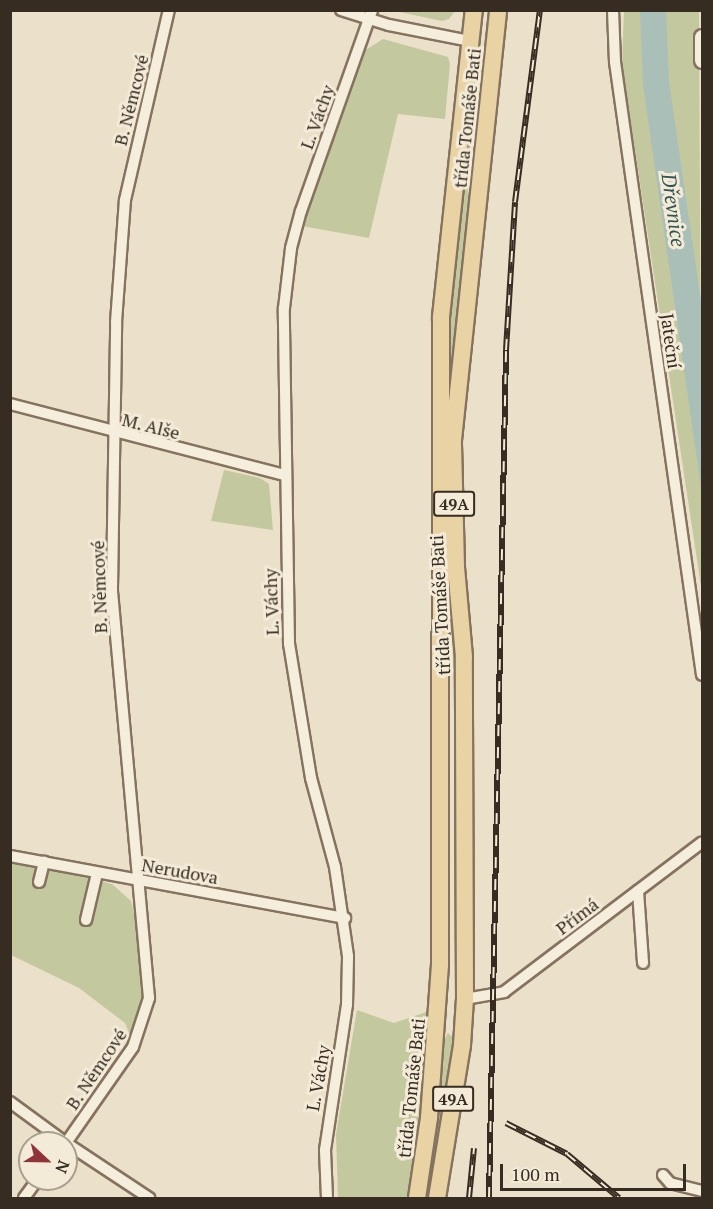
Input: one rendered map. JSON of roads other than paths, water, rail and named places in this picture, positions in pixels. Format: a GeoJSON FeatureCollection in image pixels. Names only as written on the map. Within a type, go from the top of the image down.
{"type":"FeatureCollection","features":[{"type":"Feature","properties":{"kind":"main road","name":"třída Tomáše Bati"},"geometry":{"type":"LineString","coordinates":[[417,1198],[429,1118],[439,999],[441,317],[474,10]]}},
{"type":"Feature","properties":{"kind":"main road","name":"třída Tomáše Bati"},"geometry":{"type":"LineString","coordinates":[[437,1198],[462,1045],[465,999],[464,657],[456,567],[453,440],[498,10]]}},
{"type":"Feature","properties":{"kind":"main road"},"geometry":{"type":"LineString","coordinates":[[470,41],[495,44]]}},
{"type":"Feature","properties":{"kind":"main road"},"geometry":{"type":"LineString","coordinates":[[439,999],[465,999]]}},
{"type":"Feature","properties":{"kind":"street","name":"B. Němcové"},"geometry":{"type":"LineString","coordinates":[[74,1131],[131,1051],[146,1017],[149,987],[112,589],[115,434],[121,233],[134,157],[169,10]]}},
{"type":"Feature","properties":{"kind":"street"},"geometry":{"type":"LineString","coordinates":[[341,10],[370,15],[470,41]]}},
{"type":"Feature","properties":{"kind":"street","name":"Jateční"},"geometry":{"type":"LineString","coordinates":[[613,10],[615,62],[702,675]]}},
{"type":"Feature","properties":{"kind":"street","name":"L. Váchy"},"geometry":{"type":"LineString","coordinates":[[327,1198],[327,1126],[347,1005],[345,918],[311,778],[289,644],[284,475],[284,308],[291,248],[370,15]]}},
{"type":"Feature","properties":{"kind":"street","name":"M. Alše"},"geometry":{"type":"LineString","coordinates":[[10,404],[115,434],[284,475]]}},
{"type":"Feature","properties":{"kind":"street","name":"Přímá"},"geometry":{"type":"LineString","coordinates":[[465,999],[504,992],[702,842]]}},
{"type":"Feature","properties":{"kind":"street","name":"Nerudova"},"geometry":{"type":"LineString","coordinates":[[10,856],[345,918]]}},
{"type":"Feature","properties":{"kind":"street"},"geometry":{"type":"LineString","coordinates":[[39,882],[44,862]]}},
{"type":"Feature","properties":{"kind":"street"},"geometry":{"type":"LineString","coordinates":[[86,920],[97,873]]}},
{"type":"Feature","properties":{"kind":"street"},"geometry":{"type":"LineString","coordinates":[[638,891],[643,963]]}},
{"type":"Feature","properties":{"kind":"street"},"geometry":{"type":"LineString","coordinates":[[10,1102],[50,1131]]}},
{"type":"Feature","properties":{"kind":"street"},"geometry":{"type":"LineString","coordinates":[[78,1151],[149,1198]]}},
{"type":"Feature","properties":{"kind":"street"},"geometry":{"type":"LineString","coordinates":[[663,1175],[670,1183],[702,1191]]}},
{"type":"Feature","properties":{"kind":"water","name":"Dřevnice"},"geometry":{"type":"Polygon","coordinates":[[[640,11],[666,11],[669,82],[702,308],[702,494],[643,85],[640,11]]]}},
{"type":"Feature","properties":{"kind":"railway"},"geometry":{"type":"LineString","coordinates":[[489,1198],[506,350],[515,202],[540,10]]}},
{"type":"Feature","properties":{"kind":"railway"},"geometry":{"type":"LineString","coordinates":[[506,1123],[567,1154],[619,1198]]}},
{"type":"Feature","properties":{"kind":"railway"},"geometry":{"type":"LineString","coordinates":[[469,1198],[474,1148]]}}]}
